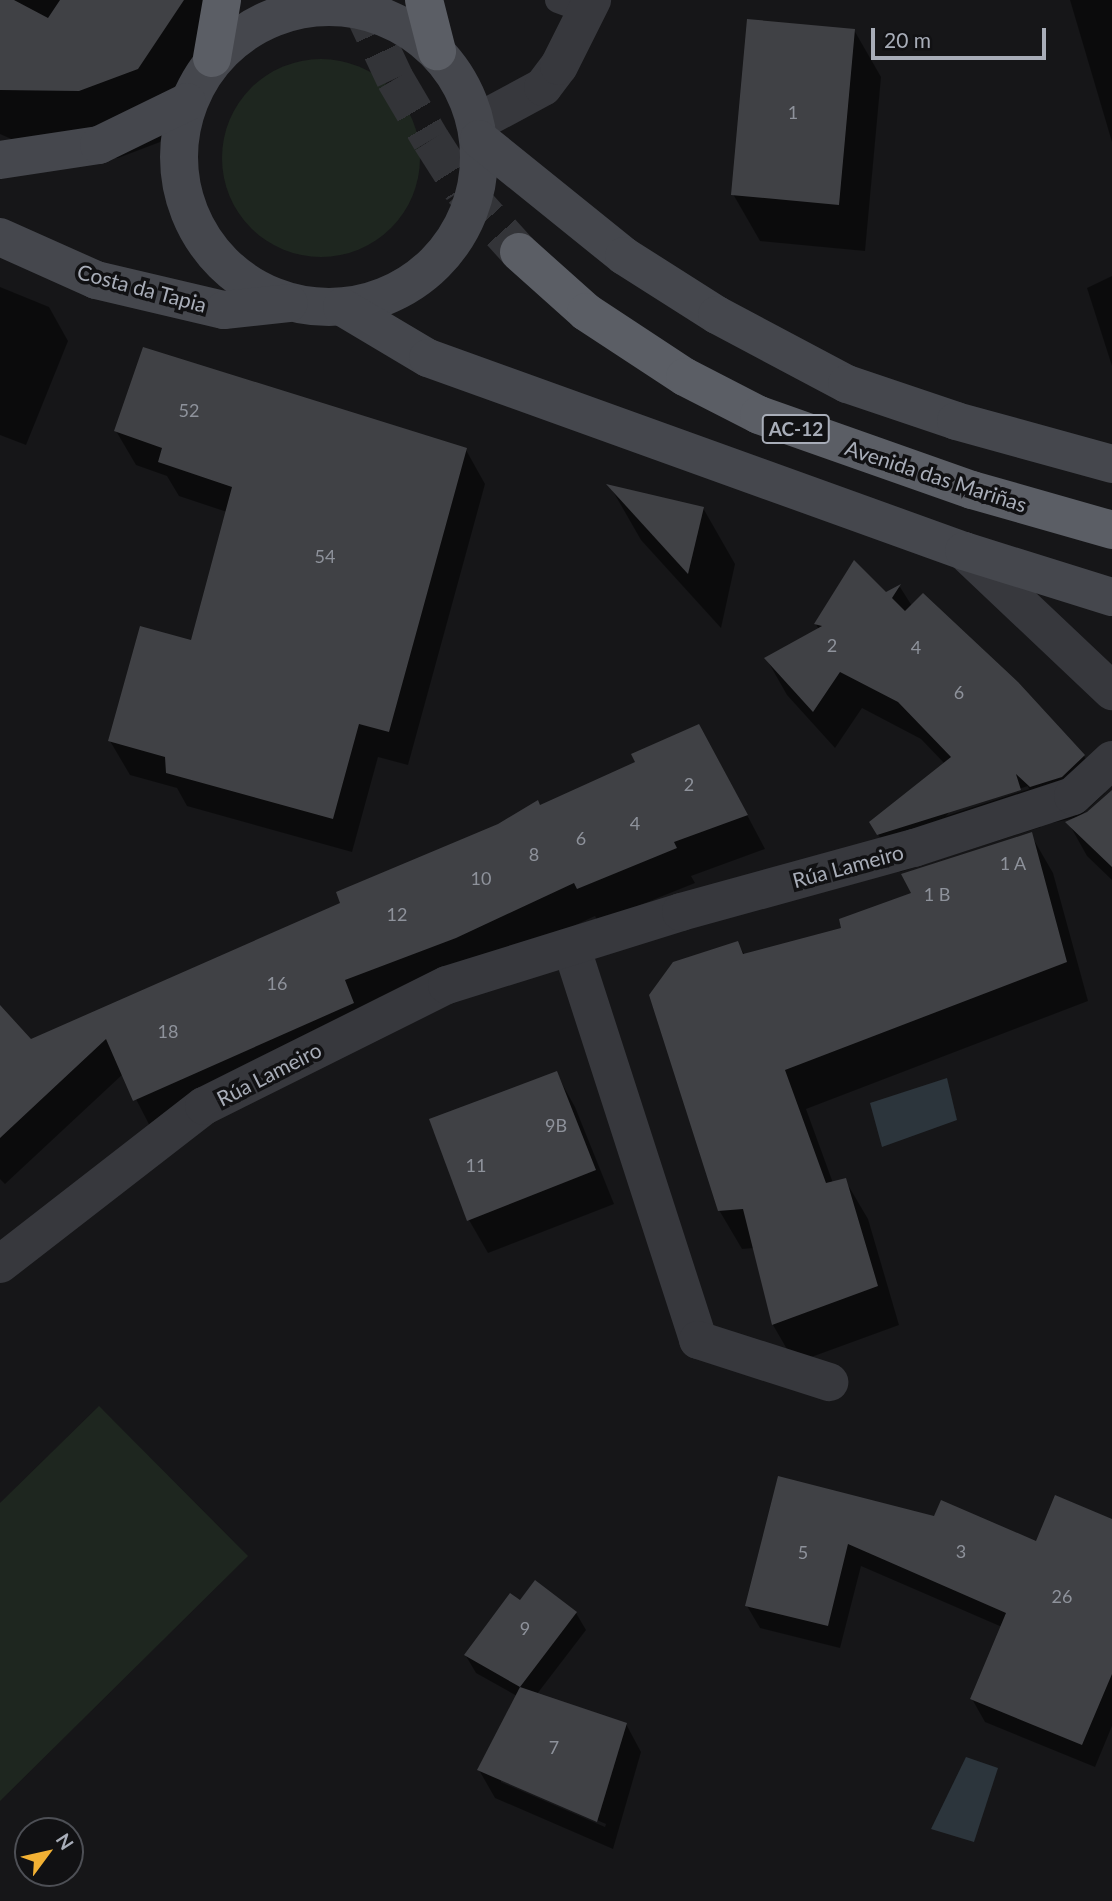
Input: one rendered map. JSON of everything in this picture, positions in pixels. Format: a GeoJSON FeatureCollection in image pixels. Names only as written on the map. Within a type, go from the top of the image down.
{"type":"FeatureCollection","features":[{"type":"Feature","properties":{"kind":"highway"},"geometry":{"type":"LineString","coordinates":[[212,58],[222,0]]}},
{"type":"Feature","properties":{"kind":"highway"},"geometry":{"type":"LineString","coordinates":[[424,0],[437,51]]}},
{"type":"Feature","properties":{"kind":"highway","name":"Avenida das Mariñas"},"geometry":{"type":"LineString","coordinates":[[519,252],[586,312],[685,377],[759,415],[972,490],[1112,530]]}},
{"type":"Feature","properties":{"kind":"main road"},"geometry":{"type":"LineString","coordinates":[[348,6],[396,21],[437,51],[462,84],[478,131],[478,180],[467,218],[446,252],[416,280],[393,292],[342,307],[289,303],[250,286],[218,259],[194,225],[180,185],[178,143],[187,102],[212,58],[252,26],[286,12],[348,6]]}},
{"type":"Feature","properties":{"kind":"main road"},"geometry":{"type":"LineString","coordinates":[[0,160],[99,145],[187,102]]}},
{"type":"Feature","properties":{"kind":"main road"},"geometry":{"type":"LineString","coordinates":[[478,131],[624,256],[717,315],[847,384],[956,421],[1112,464]]}},
{"type":"Feature","properties":{"kind":"main road","name":"Costa da Tapia"},"geometry":{"type":"LineString","coordinates":[[0,237],[96,279],[224,310],[289,303]]}},
{"type":"Feature","properties":{"kind":"main road"},"geometry":{"type":"LineString","coordinates":[[342,307],[428,358],[964,551],[1112,597]]}},
{"type":"Feature","properties":{"kind":"street"},"geometry":{"type":"LineString","coordinates":[[478,131],[543,87],[559,66],[578,3]]}},
{"type":"Feature","properties":{"kind":"street"},"geometry":{"type":"LineString","coordinates":[[964,551],[1112,691]]}},
{"type":"Feature","properties":{"kind":"street","name":"Rúa Lameiro"},"geometry":{"type":"LineString","coordinates":[[0,1264],[204,1106],[447,985],[572,949],[681,912],[914,848],[1073,796],[1112,760]]}},
{"type":"Feature","properties":{"kind":"street"},"geometry":{"type":"LineString","coordinates":[[572,949],[698,1340],[829,1382]]}},
{"type":"Feature","properties":{"kind":"shaded area"},"geometry":{"type":"Polygon","coordinates":[[[321,59],[359,67],[391,88],[412,120],[420,158],[412,196],[391,228],[359,249],[321,257],[283,249],[251,228],[230,196],[222,158],[230,120],[251,88],[283,67],[321,59]]]}},
{"type":"Feature","properties":{"kind":"shaded area"},"geometry":{"type":"Polygon","coordinates":[[[947,1078],[957,1120],[882,1147],[870,1103],[947,1078]]]}},
{"type":"Feature","properties":{"kind":"shaded area"},"geometry":{"type":"Polygon","coordinates":[[[99,1406],[248,1556],[0,1801],[0,1503],[99,1406]]]}},
{"type":"Feature","properties":{"kind":"shaded area"},"geometry":{"type":"Polygon","coordinates":[[[966,1757],[998,1768],[974,1842],[931,1829],[966,1757]]]}},
{"type":"Feature","properties":{"kind":"building"},"geometry":{"type":"Polygon","coordinates":[[[0,0],[14,0],[48,18],[60,0],[184,0],[138,69],[79,91],[0,90],[0,0]]]}},
{"type":"Feature","properties":{"kind":"building"},"geometry":{"type":"Polygon","coordinates":[[[747,19],[855,29],[839,205],[731,195],[747,19]]]}},
{"type":"Feature","properties":{"kind":"building"},"geometry":{"type":"Polygon","coordinates":[[[143,347],[467,448],[389,732],[359,724],[333,819],[166,773],[165,757],[108,741],[140,626],[191,640],[232,487],[158,462],[162,448],[114,431],[143,347]]]}},
{"type":"Feature","properties":{"kind":"building"},"geometry":{"type":"Polygon","coordinates":[[[606,484],[704,507],[688,574],[606,484]]]}},
{"type":"Feature","properties":{"kind":"building"},"geometry":{"type":"Polygon","coordinates":[[[854,560],[886,592],[901,584],[892,598],[905,611],[923,593],[1018,682],[1085,755],[1062,777],[1030,787],[1016,774],[1021,790],[877,835],[869,822],[951,757],[898,702],[840,672],[813,712],[764,658],[822,626],[814,624],[854,560]]]}},
{"type":"Feature","properties":{"kind":"building"},"geometry":{"type":"Polygon","coordinates":[[[699,724],[748,815],[674,842],[677,848],[577,889],[574,883],[456,938],[345,980],[354,1003],[133,1101],[106,1039],[0,1138],[0,1005],[31,1039],[340,903],[336,892],[498,824],[538,800],[540,805],[635,762],[631,754],[699,724]]]}},
{"type":"Feature","properties":{"kind":"building"},"geometry":{"type":"Polygon","coordinates":[[[1112,790],[1112,867],[1065,822],[1087,812],[1112,790]]]}},
{"type":"Feature","properties":{"kind":"building"},"geometry":{"type":"Polygon","coordinates":[[[1032,832],[1067,962],[785,1070],[826,1183],[846,1178],[878,1286],[772,1325],[743,1209],[718,1211],[649,995],[673,962],[738,941],[743,954],[841,928],[839,919],[911,893],[901,874],[1032,832]]]}},
{"type":"Feature","properties":{"kind":"building"},"geometry":{"type":"Polygon","coordinates":[[[557,1071],[596,1170],[467,1221],[429,1119],[557,1071]]]}},
{"type":"Feature","properties":{"kind":"building"},"geometry":{"type":"Polygon","coordinates":[[[778,1476],[934,1516],[941,1500],[1036,1541],[1055,1495],[1112,1519],[1112,1674],[1082,1745],[970,1699],[1006,1613],[848,1544],[828,1626],[745,1606],[778,1476]]]}},
{"type":"Feature","properties":{"kind":"building"},"geometry":{"type":"Polygon","coordinates":[[[535,1580],[577,1612],[520,1687],[464,1655],[510,1593],[520,1600],[535,1580]]]}},
{"type":"Feature","properties":{"kind":"building"},"geometry":{"type":"Polygon","coordinates":[[[520,1687],[627,1723],[597,1822],[477,1770],[520,1687]]]}},
{"type":"Feature","properties":{"kind":"tunnel"},"geometry":{"type":"LineString","coordinates":[[358,0],[395,79],[431,140],[463,190],[519,252]]}}]}
